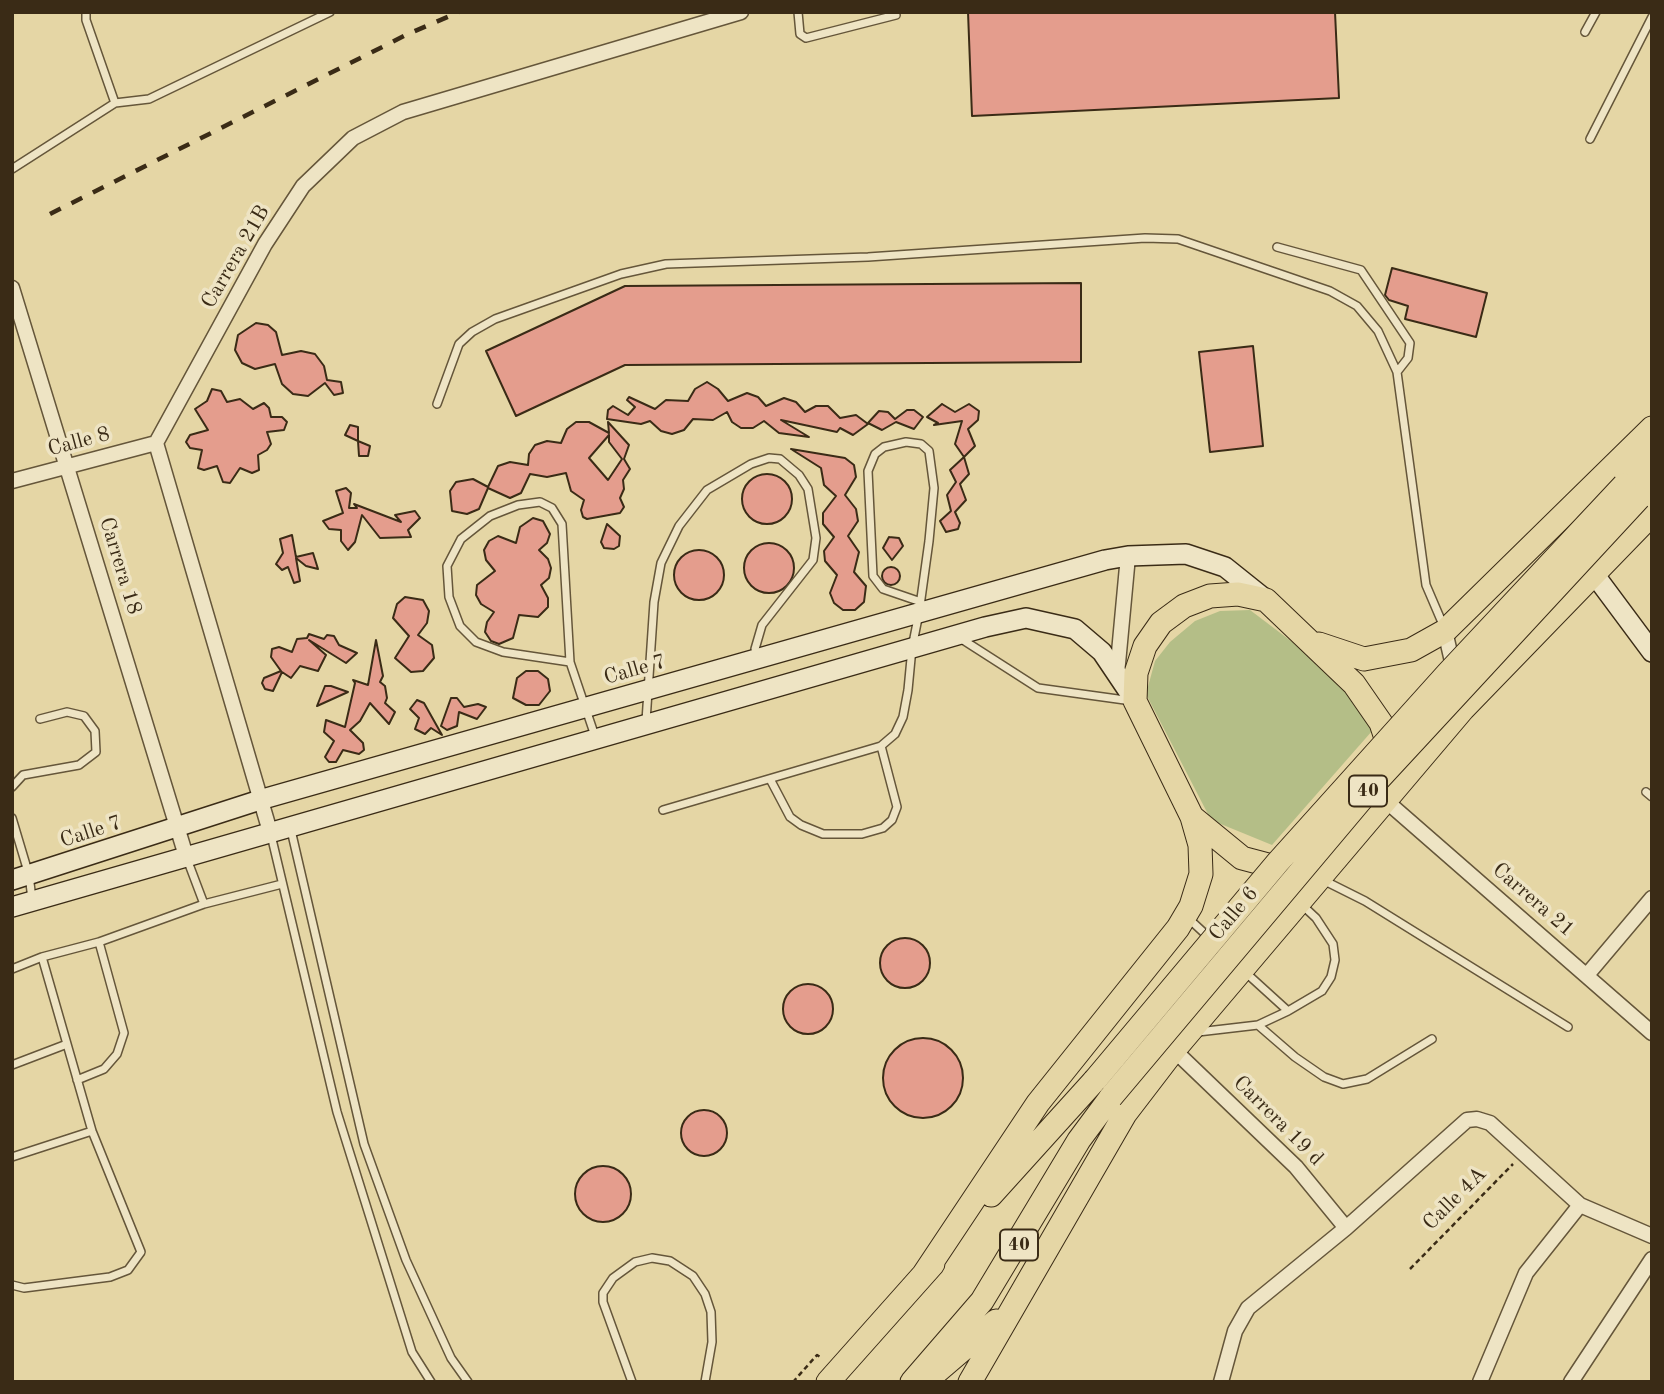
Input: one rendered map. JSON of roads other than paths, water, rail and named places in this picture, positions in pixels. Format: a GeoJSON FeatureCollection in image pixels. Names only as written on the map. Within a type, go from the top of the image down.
{"type":"FeatureCollection","features":[{"type":"Feature","properties":{"kind":"highway"},"geometry":{"type":"LineString","coordinates":[[1312,642],[1364,659],[1410,650],[1445,631],[1652,428]]}},
{"type":"Feature","properties":{"kind":"highway","name":"Calle 6"},"geometry":{"type":"LineString","coordinates":[[912,1382],[982,1301],[1079,1140],[1111,1097],[1376,782],[1642,495],[1652,457]]}},
{"type":"Feature","properties":{"kind":"highway"},"geometry":{"type":"LineString","coordinates":[[970,1382],[1125,1114],[1174,1050],[1400,780],[1463,709],[1594,574],[1642,495]]}},
{"type":"Feature","properties":{"kind":"highway","name":"Calle 6"},"geometry":{"type":"LineString","coordinates":[[828,1382],[1095,1080],[1278,862],[1448,673],[1642,495]]}},
{"type":"Feature","properties":{"kind":"highway"},"geometry":{"type":"LineString","coordinates":[[924,1275],[1038,1103],[1186,916],[1201,873],[1200,845],[1192,817],[1135,701],[1136,673],[1145,646],[1169,617],[1184,606],[1210,596],[1238,594],[1266,600],[1354,684],[1381,723],[1400,780]]}},
{"type":"Feature","properties":{"kind":"highway"},"geometry":{"type":"LineString","coordinates":[[1192,817],[1242,858],[1318,878]]}},
{"type":"Feature","properties":{"kind":"highway"},"geometry":{"type":"LineString","coordinates":[[923,1382],[1012,1306]]}},
{"type":"Feature","properties":{"kind":"main road","name":"Calle 7"},"geometry":{"type":"LineString","coordinates":[[21,878],[263,799],[759,659],[920,608],[1128,556],[1186,554],[1226,567],[1266,600]]}},
{"type":"Feature","properties":{"kind":"main road"},"geometry":{"type":"LineString","coordinates":[[1594,574],[1652,652]]}},
{"type":"Feature","properties":{"kind":"main road"},"geometry":{"type":"LineString","coordinates":[[12,907],[186,856],[281,832],[956,635],[1026,618],[1075,629],[1102,652],[1135,701]]}},
{"type":"Feature","properties":{"kind":"street","name":"Carrera 21B"},"geometry":{"type":"LineString","coordinates":[[156,443],[265,244],[303,186],[353,138],[403,113],[741,12]]}},
{"type":"Feature","properties":{"kind":"street","name":"Carrera 18"},"geometry":{"type":"LineString","coordinates":[[12,288],[186,856]]}},
{"type":"Feature","properties":{"kind":"street","name":"Calle 8"},"geometry":{"type":"LineString","coordinates":[[12,481],[156,443]]}},
{"type":"Feature","properties":{"kind":"street"},"geometry":{"type":"LineString","coordinates":[[156,443],[263,799],[281,832]]}},
{"type":"Feature","properties":{"kind":"street"},"geometry":{"type":"LineString","coordinates":[[1117,674],[1128,556]]}},
{"type":"Feature","properties":{"kind":"street"},"geometry":{"type":"LineString","coordinates":[[1445,631],[1463,709]]}},
{"type":"Feature","properties":{"kind":"street","name":"Carrera 21"},"geometry":{"type":"LineString","coordinates":[[1385,800],[1652,1032]]}},
{"type":"Feature","properties":{"kind":"street"},"geometry":{"type":"LineString","coordinates":[[1587,975],[1652,898]]}},
{"type":"Feature","properties":{"kind":"street","name":"Carrera 19 d"},"geometry":{"type":"LineString","coordinates":[[1174,1050],[1296,1167],[1346,1228]]}},
{"type":"Feature","properties":{"kind":"street"},"geometry":{"type":"LineString","coordinates":[[1221,1382],[1235,1331],[1248,1308],[1346,1228],[1467,1120],[1477,1119],[1490,1123],[1580,1205],[1652,1236]]}},
{"type":"Feature","properties":{"kind":"street"},"geometry":{"type":"LineString","coordinates":[[1480,1382],[1526,1273],[1580,1205]]}},
{"type":"Feature","properties":{"kind":"street"},"geometry":{"type":"LineString","coordinates":[[1571,1382],[1652,1259]]}},
{"type":"Feature","properties":{"kind":"lane"},"geometry":{"type":"LineString","coordinates":[[86,12],[86,20],[115,103]]}},
{"type":"Feature","properties":{"kind":"lane"},"geometry":{"type":"LineString","coordinates":[[12,169],[115,103],[149,99],[330,12]]}},
{"type":"Feature","properties":{"kind":"lane"},"geometry":{"type":"LineString","coordinates":[[798,12],[800,34],[806,38],[896,15]]}},
{"type":"Feature","properties":{"kind":"lane"},"geometry":{"type":"LineString","coordinates":[[1585,32],[1596,12]]}},
{"type":"Feature","properties":{"kind":"lane"},"geometry":{"type":"LineString","coordinates":[[1590,139],[1652,17]]}},
{"type":"Feature","properties":{"kind":"lane"},"geometry":{"type":"LineString","coordinates":[[437,404],[459,344],[472,332],[495,319],[621,274],[666,264],[868,257],[1146,238],[1178,239],[1330,290],[1357,306],[1377,331],[1397,372],[1426,585],[1445,631]]}},
{"type":"Feature","properties":{"kind":"lane"},"geometry":{"type":"LineString","coordinates":[[1277,247],[1361,270],[1410,343],[1408,358],[1397,372]]}},
{"type":"Feature","properties":{"kind":"lane"},"geometry":{"type":"LineString","coordinates":[[663,810],[881,746],[895,734],[903,717],[920,608],[934,488],[929,451],[921,444],[906,442],[884,447],[875,454],[868,471],[873,576],[883,589],[920,608]]}},
{"type":"Feature","properties":{"kind":"lane"},"geometry":{"type":"LineString","coordinates":[[646,725],[647,691],[661,564],[679,526],[706,491],[751,464],[768,458],[780,459],[799,475],[808,489],[817,538],[813,560],[762,625],[755,649],[759,659]]}},
{"type":"Feature","properties":{"kind":"lane"},"geometry":{"type":"LineString","coordinates":[[570,662],[503,652],[476,642],[460,626],[449,597],[447,566],[461,539],[490,516],[517,505],[540,502],[552,508],[562,524],[570,662],[597,740]]}},
{"type":"Feature","properties":{"kind":"lane"},"geometry":{"type":"LineString","coordinates":[[956,635],[1038,688],[1135,701]]}},
{"type":"Feature","properties":{"kind":"lane"},"geometry":{"type":"LineString","coordinates":[[12,787],[23,775],[79,765],[96,752],[95,731],[84,716],[67,712],[40,719]]}},
{"type":"Feature","properties":{"kind":"lane"},"geometry":{"type":"LineString","coordinates":[[770,779],[790,817],[801,825],[823,834],[862,834],[883,828],[892,820],[897,807],[881,746]]}},
{"type":"Feature","properties":{"kind":"lane"},"geometry":{"type":"LineString","coordinates":[[12,818],[21,878],[32,901]]}},
{"type":"Feature","properties":{"kind":"lane"},"geometry":{"type":"LineString","coordinates":[[281,832],[282,884],[337,1112],[412,1352],[431,1382]]}},
{"type":"Feature","properties":{"kind":"lane"},"geometry":{"type":"LineString","coordinates":[[281,832],[364,1144],[406,1260],[451,1358],[468,1382]]}},
{"type":"Feature","properties":{"kind":"lane"},"geometry":{"type":"LineString","coordinates":[[186,856],[204,904]]}},
{"type":"Feature","properties":{"kind":"lane"},"geometry":{"type":"LineString","coordinates":[[1318,878],[1365,901],[1568,1027]]}},
{"type":"Feature","properties":{"kind":"lane"},"geometry":{"type":"LineString","coordinates":[[12,969],[42,957],[99,942],[204,904],[282,884]]}},
{"type":"Feature","properties":{"kind":"lane"},"geometry":{"type":"LineString","coordinates":[[1189,1032],[1258,1025],[1322,991],[1331,977],[1335,960],[1334,944],[1298,901]]}},
{"type":"Feature","properties":{"kind":"lane"},"geometry":{"type":"LineString","coordinates":[[1186,916],[1288,1011]]}},
{"type":"Feature","properties":{"kind":"lane"},"geometry":{"type":"LineString","coordinates":[[77,1080],[104,1069],[117,1054],[124,1033],[99,942]]}},
{"type":"Feature","properties":{"kind":"lane"},"geometry":{"type":"LineString","coordinates":[[12,1285],[24,1288],[110,1277],[128,1270],[141,1252],[92,1131],[42,957]]}},
{"type":"Feature","properties":{"kind":"lane"},"geometry":{"type":"LineString","coordinates":[[1258,1025],[1295,1058],[1324,1077],[1343,1084],[1367,1079],[1432,1039]]}},
{"type":"Feature","properties":{"kind":"lane"},"geometry":{"type":"LineString","coordinates":[[12,1065],[67,1044]]}},
{"type":"Feature","properties":{"kind":"lane"},"geometry":{"type":"LineString","coordinates":[[12,1157],[92,1131]]}},
{"type":"Feature","properties":{"kind":"lane"},"geometry":{"type":"LineString","coordinates":[[632,1382],[603,1302],[603,1293],[613,1278],[635,1262],[652,1258],[670,1261],[693,1276],[705,1294],[711,1312],[712,1342],[705,1382]]}},
{"type":"Feature","properties":{"kind":"railway"},"geometry":{"type":"LineString","coordinates":[[50,214],[408,34],[459,12]]}}]}
